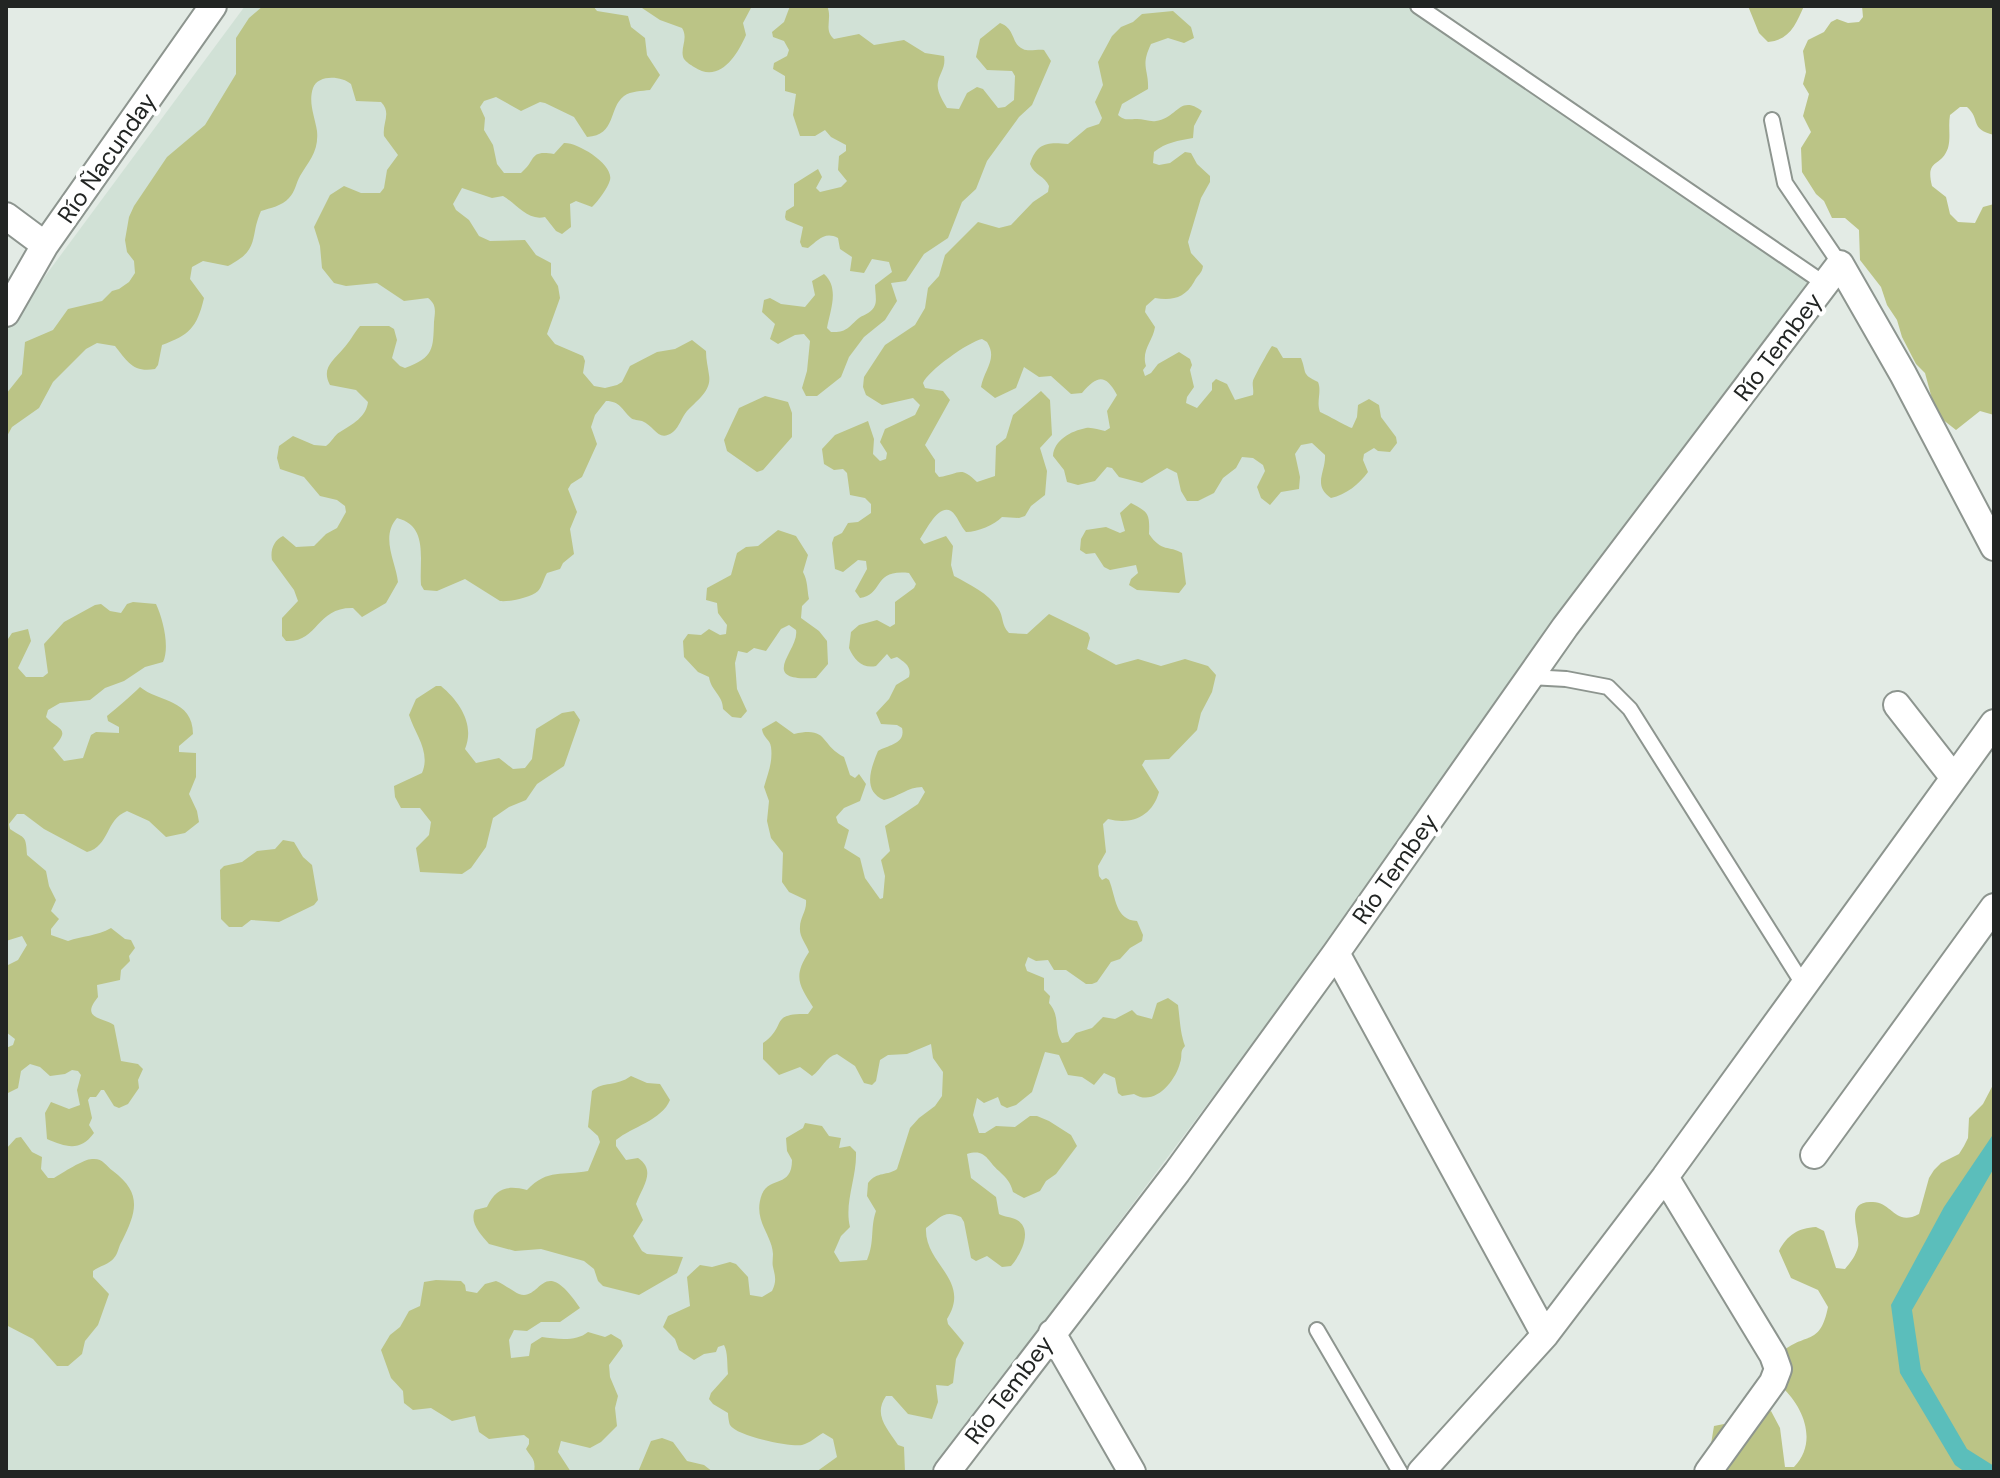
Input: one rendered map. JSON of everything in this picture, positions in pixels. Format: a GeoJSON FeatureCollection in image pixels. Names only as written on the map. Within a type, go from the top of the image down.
{"type":"FeatureCollection","features":[{"type":"Feature","properties":{"kind":"street","name":"Río Ñacunday"},"geometry":{"type":"LineString","coordinates":[[6,313],[45,245],[213,6]]}},
{"type":"Feature","properties":{"kind":"street"},"geometry":{"type":"LineString","coordinates":[[6,216],[45,245]]}},
{"type":"Feature","properties":{"kind":"street"},"geometry":{"type":"LineString","coordinates":[[1832,274],[1903,374],[1994,547]]}},
{"type":"Feature","properties":{"kind":"street","name":"Río Tembey"},"geometry":{"type":"LineString","coordinates":[[947,1472],[1177,1172],[1336,953],[1565,627],[1832,274]]}},
{"type":"Feature","properties":{"kind":"street"},"geometry":{"type":"LineString","coordinates":[[1897,705],[1954,778]]}},
{"type":"Feature","properties":{"kind":"street"},"geometry":{"type":"LineString","coordinates":[[1421,1472],[1545,1335],[1665,1177],[1994,723]]}},
{"type":"Feature","properties":{"kind":"street"},"geometry":{"type":"LineString","coordinates":[[1814,1155],[1994,907]]}},
{"type":"Feature","properties":{"kind":"street"},"geometry":{"type":"LineString","coordinates":[[1336,953],[1545,1335]]}},
{"type":"Feature","properties":{"kind":"street"},"geometry":{"type":"LineString","coordinates":[[1665,1177],[1773,1355],[1778,1369],[1773,1382],[1708,1472]]}},
{"type":"Feature","properties":{"kind":"street"},"geometry":{"type":"LineString","coordinates":[[1052,1333],[1132,1472]]}},
{"type":"Feature","properties":{"kind":"lane"},"geometry":{"type":"LineString","coordinates":[[1418,6],[1832,274]]}},
{"type":"Feature","properties":{"kind":"lane"},"geometry":{"type":"LineString","coordinates":[[1772,120],[1785,183],[1832,274]]}},
{"type":"Feature","properties":{"kind":"lane"},"geometry":{"type":"LineString","coordinates":[[1530,677],[1566,679],[1608,687],[1630,709],[1803,984]]}},
{"type":"Feature","properties":{"kind":"lane"},"geometry":{"type":"LineString","coordinates":[[1317,1330],[1400,1472]]}},
{"type":"Feature","properties":{"kind":"shaded area"},"geometry":{"type":"Polygon","coordinates":[[[245,6],[1416,6],[1818,288],[932,1472],[6,1472],[6,329],[245,6]]]}},
{"type":"Feature","properties":{"kind":"green space"},"geometry":{"type":"Polygon","coordinates":[[[263,6],[593,6],[597,11],[628,16],[631,27],[645,38],[647,55],[660,75],[650,90],[624,96],[608,126],[597,135],[587,137],[574,117],[545,103],[540,102],[521,111],[496,97],[484,101],[480,107],[485,118],[484,130],[493,145],[497,164],[504,173],[521,173],[536,155],[554,154],[564,143],[585,150],[606,167],[610,174],[609,183],[592,207],[576,201],[570,204],[571,227],[562,234],[545,217],[533,217],[503,196],[492,198],[462,188],[453,204],[479,236],[490,241],[525,240],[536,255],[551,263],[551,275],[558,286],[560,298],[547,334],[555,344],[583,356],[583,373],[594,386],[605,388],[617,385],[622,382],[630,366],[657,352],[675,349],[692,340],[706,351],[708,386],[668,435],[660,435],[646,423],[632,419],[611,401],[606,401],[595,415],[591,427],[597,444],[582,477],[568,489],[577,512],[570,529],[574,554],[560,569],[547,573],[539,589],[530,596],[500,601],[465,579],[437,591],[424,590],[421,585],[418,536],[407,522],[397,518],[392,525],[389,541],[398,582],[386,603],[362,617],[353,608],[331,613],[305,637],[297,640],[286,641],[282,636],[282,618],[298,601],[294,590],[272,560],[273,546],[283,536],[296,547],[314,546],[337,528],[346,512],[345,506],[337,500],[320,496],[304,477],[280,469],[277,458],[279,446],[293,436],[314,445],[326,446],[365,412],[368,402],[356,390],[330,385],[327,374],[329,365],[360,326],[389,326],[394,329],[397,340],[392,358],[405,368],[427,356],[433,339],[435,308],[428,298],[404,301],[377,283],[346,286],[334,283],[322,268],[314,227],[330,195],[344,186],[361,193],[380,193],[387,170],[398,155],[384,136],[384,106],[381,102],[356,101],[351,84],[342,79],[325,78],[313,88],[312,105],[317,131],[315,150],[289,198],[261,211],[250,248],[228,266],[203,261],[192,267],[190,279],[204,298],[198,317],[185,334],[162,345],[155,369],[136,367],[115,346],[97,343],[86,349],[53,382],[39,408],[12,427],[6,438],[6,394],[22,374],[25,342],[53,330],[68,309],[102,301],[112,291],[129,282],[135,273],[134,261],[127,252],[125,240],[134,206],[167,157],[205,125],[236,74],[236,38],[249,18],[263,6]]]}},
{"type":"Feature","properties":{"kind":"green space"},"geometry":{"type":"Polygon","coordinates":[[[639,6],[752,6],[743,23],[746,35],[738,51],[726,65],[711,72],[694,67],[684,59],[685,36],[682,28],[660,20],[639,6]]]}},
{"type":"Feature","properties":{"kind":"green space"},"geometry":{"type":"Polygon","coordinates":[[[790,6],[827,6],[829,32],[834,39],[859,34],[874,45],[904,40],[925,53],[944,56],[938,85],[947,108],[959,109],[967,93],[977,87],[983,89],[998,108],[1014,100],[1015,76],[1012,71],[987,70],[976,57],[980,39],[1000,23],[1009,29],[1019,47],[1044,50],[1051,61],[1032,105],[1019,117],[987,161],[976,189],[962,202],[948,238],[924,254],[906,281],[891,283],[897,301],[885,320],[864,337],[849,357],[841,377],[817,396],[806,396],[802,388],[810,341],[804,334],[778,344],[770,339],[775,324],[762,312],[764,300],[770,298],[781,304],[805,307],[815,295],[812,281],[824,274],[833,293],[827,328],[831,332],[841,332],[872,310],[876,303],[875,285],[892,272],[889,262],[872,259],[864,273],[850,271],[852,257],[840,249],[838,238],[825,236],[808,248],[802,247],[803,227],[786,220],[786,211],[794,206],[794,184],[818,169],[822,177],[816,188],[820,192],[841,187],[847,181],[838,170],[839,156],[846,151],[846,145],[825,130],[815,136],[800,136],[793,115],[796,94],[785,91],[785,76],[773,69],[774,63],[787,56],[789,50],[784,41],[773,37],[772,32],[784,22],[790,6]]]}},
{"type":"Feature","properties":{"kind":"green space"},"geometry":{"type":"Polygon","coordinates":[[[1748,6],[1804,6],[1787,34],[1768,42],[1759,33],[1748,6]]]}},
{"type":"Feature","properties":{"kind":"green space"},"geometry":{"type":"Polygon","coordinates":[[[1862,6],[1994,6],[1994,135],[1978,127],[1967,107],[1960,107],[1950,115],[1948,148],[1932,167],[1930,177],[1932,186],[1946,197],[1950,214],[1958,222],[1975,223],[1983,207],[1994,204],[1994,415],[1980,411],[1956,430],[1935,410],[1925,373],[1916,364],[1902,337],[1881,287],[1860,260],[1859,230],[1845,218],[1832,218],[1824,201],[1802,172],[1801,148],[1811,132],[1803,116],[1809,94],[1803,84],[1806,72],[1803,51],[1808,40],[1824,32],[1831,22],[1837,19],[1848,23],[1859,22],[1863,17],[1862,6]]]}},
{"type":"Feature","properties":{"kind":"green space"},"geometry":{"type":"Polygon","coordinates":[[[1173,11],[1191,27],[1194,38],[1184,43],[1168,38],[1151,44],[1145,63],[1148,89],[1122,104],[1118,115],[1125,119],[1154,121],[1183,106],[1194,106],[1202,111],[1194,126],[1193,138],[1172,142],[1154,152],[1153,163],[1170,163],[1185,152],[1191,153],[1210,176],[1210,182],[1201,198],[1188,242],[1191,253],[1203,266],[1202,271],[1182,295],[1155,298],[1146,306],[1145,312],[1155,327],[1145,355],[1145,376],[1179,352],[1190,359],[1192,365],[1190,370],[1194,387],[1186,403],[1197,408],[1212,390],[1216,379],[1227,384],[1235,400],[1253,395],[1254,379],[1272,346],[1283,358],[1301,358],[1307,375],[1318,382],[1320,412],[1352,428],[1358,405],[1369,399],[1379,405],[1381,417],[1397,443],[1390,452],[1374,448],[1364,454],[1368,472],[1361,481],[1337,497],[1331,498],[1322,488],[1325,455],[1312,443],[1301,445],[1295,454],[1299,489],[1281,492],[1270,505],[1261,498],[1257,487],[1265,471],[1263,465],[1253,458],[1242,457],[1214,493],[1198,501],[1187,501],[1177,473],[1167,468],[1142,483],[1119,477],[1112,468],[1107,467],[1095,481],[1078,485],[1067,482],[1064,470],[1053,456],[1054,450],[1064,437],[1075,431],[1088,428],[1105,431],[1110,428],[1107,411],[1117,395],[1105,380],[1097,380],[1082,393],[1071,394],[1051,376],[1039,377],[1024,367],[1016,388],[995,398],[981,387],[991,354],[987,342],[982,339],[949,358],[932,371],[923,383],[925,388],[943,391],[950,400],[925,445],[935,460],[935,472],[939,477],[963,472],[977,482],[995,476],[996,446],[1006,438],[1013,415],[1041,391],[1050,400],[1052,435],[1040,448],[1047,471],[1045,495],[1031,506],[1025,516],[1002,517],[986,528],[971,532],[966,532],[951,511],[942,511],[920,539],[924,544],[946,536],[953,546],[951,565],[954,576],[994,603],[1009,633],[1027,634],[1049,614],[1088,633],[1087,649],[1116,665],[1138,659],[1161,666],[1185,659],[1208,666],[1216,675],[1197,730],[1169,759],[1145,760],[1142,765],[1159,792],[1151,808],[1132,820],[1108,819],[1103,824],[1106,852],[1098,866],[1099,876],[1102,880],[1109,880],[1124,917],[1137,921],[1143,935],[1142,941],[1120,959],[1111,962],[1097,982],[1092,984],[1086,984],[1066,970],[1054,970],[1048,960],[1036,961],[1028,957],[1025,965],[1027,971],[1044,978],[1044,990],[1050,996],[1049,1003],[1055,1013],[1062,1043],[1068,1042],[1076,1033],[1092,1028],[1103,1017],[1115,1019],[1132,1010],[1137,1015],[1152,1019],[1157,1003],[1168,998],[1178,1005],[1185,1046],[1174,1078],[1163,1090],[1149,1097],[1134,1094],[1122,1096],[1118,1093],[1115,1078],[1104,1073],[1094,1085],[1082,1077],[1068,1075],[1059,1055],[1045,1052],[1032,1092],[1016,1105],[1007,1108],[1001,1105],[998,1097],[984,1103],[977,1098],[973,1115],[979,1133],[996,1126],[1015,1127],[1030,1116],[1037,1116],[1071,1135],[1077,1146],[1040,1191],[1024,1198],[1013,1192],[1008,1180],[986,1156],[967,1154],[971,1178],[996,1197],[999,1214],[1022,1224],[1025,1236],[1021,1250],[1011,1266],[1002,1267],[987,1256],[976,1261],[971,1258],[961,1217],[946,1214],[926,1228],[927,1241],[954,1293],[948,1324],[964,1343],[956,1359],[953,1383],[936,1385],[938,1402],[932,1419],[908,1414],[892,1396],[886,1396],[882,1403],[881,1415],[886,1427],[898,1445],[904,1447],[905,1472],[816,1472],[837,1457],[833,1439],[823,1433],[802,1445],[787,1444],[752,1437],[734,1429],[728,1413],[709,1399],[728,1374],[724,1345],[718,1347],[716,1352],[694,1360],[679,1350],[675,1339],[663,1327],[668,1316],[690,1306],[687,1277],[700,1265],[736,1264],[748,1277],[750,1295],[762,1297],[772,1291],[775,1284],[773,1254],[759,1212],[760,1203],[762,1194],[770,1185],[788,1175],[792,1160],[787,1151],[786,1138],[803,1128],[805,1123],[822,1126],[829,1136],[841,1138],[839,1148],[850,1146],[856,1152],[849,1208],[850,1227],[841,1236],[834,1252],[840,1262],[867,1260],[876,1211],[867,1196],[868,1183],[897,1169],[910,1128],[942,1096],[943,1072],[933,1058],[931,1044],[880,1060],[876,1081],[872,1085],[864,1083],[855,1066],[837,1054],[812,1076],[800,1067],[779,1075],[763,1059],[763,1043],[783,1018],[808,1014],[813,1007],[804,993],[799,975],[809,952],[800,931],[806,900],[789,892],[782,882],[783,853],[771,838],[767,821],[769,801],[764,787],[771,752],[762,729],[776,721],[794,734],[819,734],[844,757],[850,775],[855,778],[859,774],[866,784],[860,801],[844,808],[836,817],[838,823],[849,830],[844,848],[860,858],[865,878],[880,899],[883,898],[885,876],[881,860],[890,851],[885,826],[918,804],[925,792],[922,787],[917,787],[884,800],[873,791],[870,778],[878,751],[899,741],[903,733],[897,725],[881,724],[876,713],[889,699],[896,685],[909,677],[909,670],[897,657],[891,659],[887,654],[876,666],[863,665],[849,648],[851,632],[859,625],[877,620],[890,627],[895,624],[895,602],[916,584],[909,573],[889,575],[873,592],[860,598],[855,591],[867,569],[866,561],[858,560],[843,572],[835,569],[834,537],[842,533],[848,523],[858,522],[871,513],[871,504],[865,498],[850,495],[847,473],[824,464],[822,449],[835,435],[868,421],[874,439],[873,454],[880,461],[886,459],[887,453],[880,442],[885,429],[915,415],[920,405],[913,398],[882,405],[866,395],[864,377],[885,345],[915,325],[925,308],[928,288],[939,276],[945,255],[978,222],[999,228],[1011,225],[1033,202],[1048,192],[1049,186],[1030,164],[1036,151],[1044,145],[1068,144],[1087,128],[1099,124],[1102,118],[1095,102],[1103,85],[1098,62],[1112,36],[1142,14],[1173,11]]]}},
{"type":"Feature","properties":{"kind":"green space"},"geometry":{"type":"Polygon","coordinates":[[[765,396],[788,402],[792,413],[792,437],[763,470],[757,472],[727,451],[724,440],[739,408],[765,396]]]}},
{"type":"Feature","properties":{"kind":"green space"},"geometry":{"type":"Polygon","coordinates":[[[1131,503],[1147,514],[1149,534],[1154,540],[1182,553],[1186,584],[1179,593],[1137,590],[1129,585],[1138,573],[1136,565],[1110,570],[1104,567],[1095,553],[1086,554],[1080,550],[1086,530],[1106,527],[1120,533],[1125,531],[1120,513],[1131,503]]]}},
{"type":"Feature","properties":{"kind":"green space"},"geometry":{"type":"Polygon","coordinates":[[[778,530],[796,536],[808,555],[803,572],[809,599],[802,606],[801,618],[827,641],[828,664],[816,678],[788,675],[784,670],[785,663],[796,638],[796,630],[789,625],[781,629],[766,651],[754,648],[747,653],[738,651],[735,663],[737,689],[747,711],[741,718],[732,717],[723,709],[709,677],[698,672],[684,657],[683,641],[688,634],[701,635],[709,629],[720,635],[726,634],[727,625],[718,613],[717,603],[706,600],[707,588],[731,575],[737,553],[746,547],[758,546],[778,530]]]}},
{"type":"Feature","properties":{"kind":"green space"},"geometry":{"type":"Polygon","coordinates":[[[101,604],[110,611],[121,613],[127,604],[156,604],[165,633],[163,662],[145,667],[124,681],[105,688],[90,700],[60,703],[48,710],[46,717],[62,733],[53,748],[64,761],[83,758],[91,735],[96,732],[119,733],[119,727],[108,721],[107,716],[140,687],[173,703],[187,714],[191,723],[193,734],[179,746],[179,752],[196,753],[196,777],[189,794],[199,822],[185,833],[166,837],[149,821],[127,811],[115,820],[100,844],[87,852],[44,829],[24,814],[17,814],[9,824],[10,829],[25,841],[27,855],[46,871],[56,900],[51,911],[59,919],[51,929],[51,935],[68,941],[111,928],[131,940],[135,948],[129,956],[130,961],[121,970],[120,980],[97,985],[98,997],[91,1010],[95,1016],[114,1025],[121,1061],[138,1064],[143,1069],[138,1080],[139,1088],[128,1104],[119,1108],[114,1106],[104,1090],[96,1097],[90,1097],[92,1118],[89,1125],[94,1133],[83,1143],[67,1146],[47,1139],[45,1113],[51,1102],[69,1109],[80,1105],[77,1090],[81,1075],[78,1071],[50,1076],[40,1067],[30,1064],[21,1071],[18,1088],[6,1094],[6,1048],[13,1045],[15,1039],[6,1032],[6,966],[18,960],[27,945],[22,936],[6,941],[6,642],[12,633],[28,629],[31,641],[18,668],[26,677],[43,677],[48,673],[44,644],[64,622],[95,605],[101,604]]]}},
{"type":"Feature","properties":{"kind":"green space"},"geometry":{"type":"Polygon","coordinates":[[[436,686],[448,692],[464,714],[468,731],[465,749],[476,763],[499,758],[513,769],[525,768],[532,759],[536,729],[562,713],[574,711],[580,720],[564,766],[537,784],[526,800],[493,818],[486,847],[471,868],[462,874],[420,872],[416,848],[429,835],[431,822],[420,808],[401,808],[395,797],[394,786],[422,773],[425,758],[409,715],[416,699],[436,686]]]}},
{"type":"Feature","properties":{"kind":"green space"},"geometry":{"type":"Polygon","coordinates":[[[283,840],[294,842],[312,865],[318,900],[279,922],[251,920],[242,927],[229,927],[221,919],[220,870],[242,862],[257,851],[275,849],[283,840]]]}},
{"type":"Feature","properties":{"kind":"green space"},"geometry":{"type":"Polygon","coordinates":[[[631,1076],[647,1083],[660,1084],[670,1100],[654,1118],[616,1140],[616,1146],[626,1160],[638,1158],[647,1168],[646,1180],[636,1204],[643,1220],[633,1236],[647,1254],[683,1257],[677,1273],[639,1295],[603,1286],[594,1269],[584,1261],[541,1249],[515,1251],[489,1244],[475,1224],[475,1210],[487,1207],[494,1196],[503,1190],[527,1190],[542,1178],[588,1171],[600,1142],[588,1127],[592,1091],[631,1076]]]}},
{"type":"Feature","properties":{"kind":"green space"},"geometry":{"type":"Polygon","coordinates":[[[1994,1083],[1994,1472],[1699,1472],[1709,1456],[1714,1426],[1724,1424],[1732,1430],[1771,1411],[1780,1428],[1785,1467],[1794,1467],[1801,1457],[1807,1436],[1797,1405],[1782,1387],[1783,1351],[1817,1333],[1828,1307],[1818,1290],[1791,1278],[1779,1251],[1794,1233],[1816,1227],[1824,1231],[1836,1268],[1845,1269],[1858,1247],[1855,1212],[1858,1206],[1879,1203],[1904,1218],[1919,1214],[1929,1178],[1941,1163],[1959,1154],[1968,1138],[1969,1118],[1983,1104],[1994,1083]]]}},
{"type":"Feature","properties":{"kind":"green space"},"geometry":{"type":"Polygon","coordinates":[[[21,1137],[32,1152],[42,1157],[41,1169],[48,1178],[54,1178],[84,1161],[96,1159],[104,1162],[122,1179],[133,1195],[131,1220],[117,1254],[110,1262],[93,1271],[93,1277],[109,1294],[98,1325],[85,1341],[82,1354],[68,1366],[57,1366],[33,1339],[6,1325],[6,1149],[21,1137]]]}},
{"type":"Feature","properties":{"kind":"green space"},"geometry":{"type":"Polygon","coordinates":[[[461,1281],[466,1291],[477,1293],[485,1284],[496,1281],[527,1295],[550,1281],[558,1283],[567,1292],[580,1308],[560,1322],[541,1322],[527,1331],[514,1330],[509,1340],[511,1358],[529,1356],[531,1344],[542,1337],[572,1339],[588,1332],[605,1337],[611,1334],[621,1340],[623,1346],[609,1365],[618,1396],[615,1408],[617,1426],[590,1448],[561,1441],[558,1452],[571,1472],[534,1472],[534,1462],[526,1449],[529,1439],[524,1435],[489,1439],[479,1432],[475,1416],[452,1421],[431,1408],[413,1410],[404,1403],[403,1391],[391,1378],[381,1350],[409,1311],[420,1306],[424,1282],[461,1281]]]}},
{"type":"Feature","properties":{"kind":"green space"},"geometry":{"type":"Polygon","coordinates":[[[662,1438],[673,1442],[687,1461],[704,1465],[713,1472],[638,1472],[651,1441],[662,1438]]]}},
{"type":"Feature","properties":{"kind":"water"},"geometry":{"type":"Polygon","coordinates":[[[1994,1133],[1994,1168],[1912,1310],[1921,1370],[1967,1449],[1994,1466],[1994,1472],[1965,1472],[1955,1465],[1900,1373],[1891,1305],[1944,1207],[1994,1133]]]}}]}
